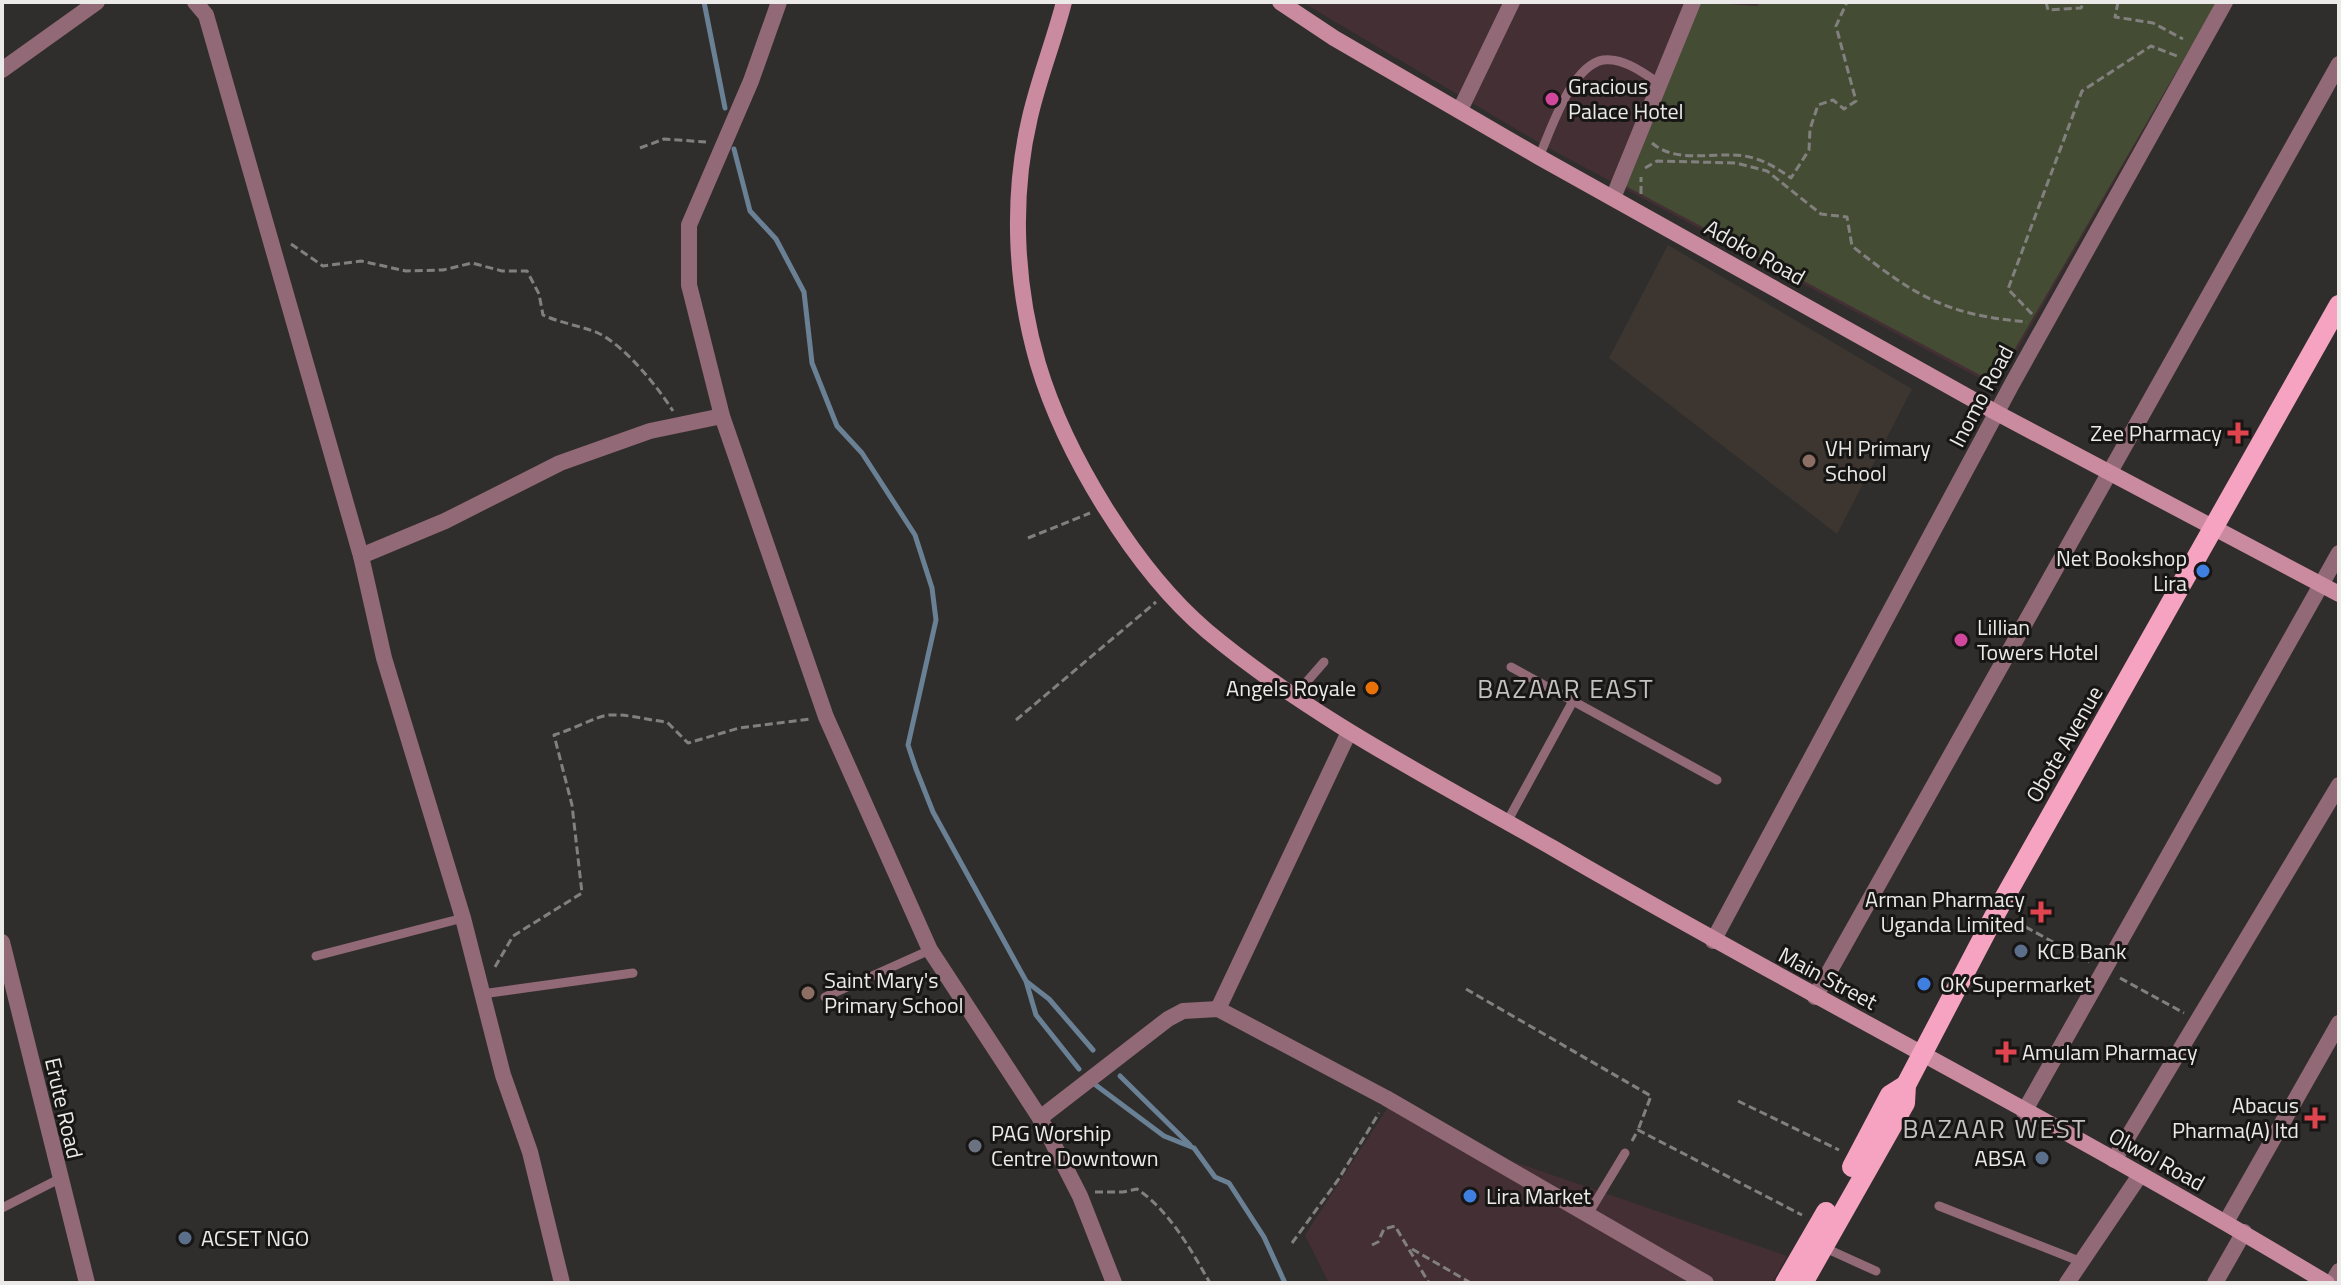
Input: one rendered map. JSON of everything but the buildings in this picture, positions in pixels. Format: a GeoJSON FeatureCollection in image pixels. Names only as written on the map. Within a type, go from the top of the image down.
{"type":"FeatureCollection","features":[{"type":"Feature","properties":{"kind":"main road","name":"Obote Avenue"},"geometry":{"type":"LineString","coordinates":[[1785,1283],[1905,1103],[1906,1085],[1922,1053],[2034,845],[2215,530],[2339,305]]}},
{"type":"Feature","properties":{"kind":"main road","name":"Obote Avenue"},"geometry":{"type":"LineString","coordinates":[[1803,1283],[1817,1237],[1890,1095],[1906,1085]]}},
{"type":"Feature","properties":{"kind":"street"},"geometry":{"type":"LineString","coordinates":[[2,70],[97,2]]}},
{"type":"Feature","properties":{"kind":"street"},"geometry":{"type":"LineString","coordinates":[[779,2],[751,81],[689,225],[689,285],[722,416],[826,717],[930,950],[1040,1118],[1080,1196],[1114,1283]]}},
{"type":"Feature","properties":{"kind":"street","name":"Main Street"},"geometry":{"type":"LineString","coordinates":[[1064,2],[1029,118],[1021,182],[1018,246],[1025,308],[1039,368],[1067,436],[1105,507],[1168,592],[1207,630],[1349,732],[1713,941],[1922,1053]]}},
{"type":"Feature","properties":{"kind":"street","name":"Adoko Road"},"geometry":{"type":"LineString","coordinates":[[1280,2],[1334,38],[1539,157],[1997,413],[2339,594]]}},
{"type":"Feature","properties":{"kind":"street"},"geometry":{"type":"LineString","coordinates":[[1460,110],[1512,2]]}},
{"type":"Feature","properties":{"kind":"street"},"geometry":{"type":"LineString","coordinates":[[1613,198],[1693,2]]}},
{"type":"Feature","properties":{"kind":"street","name":"Inomo Road"},"geometry":{"type":"LineString","coordinates":[[1713,941],[1997,413],[2225,2]]}},
{"type":"Feature","properties":{"kind":"street"},"geometry":{"type":"LineString","coordinates":[[202,6],[267,218],[361,556],[384,658],[488,992],[503,1075],[530,1152],[562,1283]]}},
{"type":"Feature","properties":{"kind":"street"},"geometry":{"type":"LineString","coordinates":[[1815,997],[2339,64]]}},
{"type":"Feature","properties":{"kind":"street"},"geometry":{"type":"LineString","coordinates":[[361,556],[445,521],[545,469],[650,431],[722,416]]}},
{"type":"Feature","properties":{"kind":"street"},"geometry":{"type":"LineString","coordinates":[[2024,1112],[2339,553]]}},
{"type":"Feature","properties":{"kind":"street"},"geometry":{"type":"LineString","coordinates":[[1218,1009],[1349,732]]}},
{"type":"Feature","properties":{"kind":"street"},"geometry":{"type":"LineString","coordinates":[[2114,1160],[2339,785]]}},
{"type":"Feature","properties":{"kind":"street","name":"Erute Road"},"geometry":{"type":"LineString","coordinates":[[2,942],[87,1283]]}},
{"type":"Feature","properties":{"kind":"street"},"geometry":{"type":"LineString","coordinates":[[1040,1118],[1168,1019],[1183,1011],[1218,1009],[1386,1098],[1706,1283]]}},
{"type":"Feature","properties":{"kind":"street"},"geometry":{"type":"LineString","coordinates":[[2226,1222],[2339,1023]]}},
{"type":"Feature","properties":{"kind":"street","name":"Olwol Road"},"geometry":{"type":"LineString","coordinates":[[1922,1053],[2330,1283]]}},
{"type":"Feature","properties":{"kind":"street"},"geometry":{"type":"LineString","coordinates":[[2067,1283],[2140,1175]]}},
{"type":"Feature","properties":{"kind":"street"},"geometry":{"type":"LineString","coordinates":[[2215,1283],[2244,1232]]}},
{"type":"Feature","properties":{"kind":"street"},"geometry":{"type":"LineString","coordinates":[[2330,1283],[2339,1271]]}},
{"type":"Feature","properties":{"kind":"lane"},"geometry":{"type":"LineString","coordinates":[[1539,157],[1581,72],[1604,60],[1629,65],[1660,84]]}},
{"type":"Feature","properties":{"kind":"lane"},"geometry":{"type":"LineString","coordinates":[[1296,694],[1324,662]]}},
{"type":"Feature","properties":{"kind":"lane"},"geometry":{"type":"LineString","coordinates":[[1511,667],[1717,780]]}},
{"type":"Feature","properties":{"kind":"lane"},"geometry":{"type":"LineString","coordinates":[[1507,822],[1573,701]]}},
{"type":"Feature","properties":{"kind":"lane"},"geometry":{"type":"LineString","coordinates":[[316,956],[463,918]]}},
{"type":"Feature","properties":{"kind":"lane"},"geometry":{"type":"LineString","coordinates":[[825,997],[930,950]]}},
{"type":"Feature","properties":{"kind":"lane"},"geometry":{"type":"LineString","coordinates":[[488,992],[633,973]]}},
{"type":"Feature","properties":{"kind":"lane"},"geometry":{"type":"LineString","coordinates":[[1587,1216],[1625,1153]]}},
{"type":"Feature","properties":{"kind":"lane"},"geometry":{"type":"LineString","coordinates":[[2,1208],[59,1179]]}},
{"type":"Feature","properties":{"kind":"lane"},"geometry":{"type":"LineString","coordinates":[[1939,1206],[2079,1261]]}},
{"type":"Feature","properties":{"kind":"lane"},"geometry":{"type":"LineString","coordinates":[[1817,1237],[1876,1271]]}},
{"type":"Feature","properties":{"kind":"path"},"geometry":{"type":"LineString","coordinates":[[1642,135],[1659,150],[1699,158],[1734,155],[1770,163],[1791,178],[1809,150],[1810,129],[1818,105],[1833,100],[1844,109],[1856,101],[1836,26],[1847,2]]}},
{"type":"Feature","properties":{"kind":"path"},"geometry":{"type":"LineString","coordinates":[[2046,2],[2048,10],[2058,13],[2081,8],[2084,2]]}},
{"type":"Feature","properties":{"kind":"path"},"geometry":{"type":"LineString","coordinates":[[2118,2],[2115,17],[2153,23],[2192,44]]}},
{"type":"Feature","properties":{"kind":"path"},"geometry":{"type":"LineString","coordinates":[[1632,189],[1641,194],[1641,170],[1657,161],[1736,163],[1767,171],[1821,214],[1847,217],[1852,246],[1905,288],[1961,312],[2033,322],[2034,316],[2008,289],[2082,91],[2151,46],[2159,46],[2184,59]]}},
{"type":"Feature","properties":{"kind":"path"},"geometry":{"type":"LineString","coordinates":[[640,148],[664,139],[722,144]]}},
{"type":"Feature","properties":{"kind":"path"},"geometry":{"type":"LineString","coordinates":[[267,218],[297,250],[323,266],[361,261],[406,271],[443,270],[472,263],[502,271],[527,271],[539,294],[543,315],[569,327],[598,333],[644,373],[682,424]]}},
{"type":"Feature","properties":{"kind":"path"},"geometry":{"type":"LineString","coordinates":[[1028,538],[1105,507]]}},
{"type":"Feature","properties":{"kind":"path"},"geometry":{"type":"LineString","coordinates":[[1016,720],[1168,592]]}},
{"type":"Feature","properties":{"kind":"path"},"geometry":{"type":"LineString","coordinates":[[488,992],[495,966],[513,936],[582,893],[572,805],[554,735],[583,727],[605,715],[637,715],[645,720],[667,722],[688,743],[739,728],[826,717]]}},
{"type":"Feature","properties":{"kind":"path"},"geometry":{"type":"LineString","coordinates":[[1466,989],[1651,1096],[1625,1153]]}},
{"type":"Feature","properties":{"kind":"path"},"geometry":{"type":"LineString","coordinates":[[1292,1243],[1338,1180],[1386,1098]]}},
{"type":"Feature","properties":{"kind":"path"},"geometry":{"type":"LineString","coordinates":[[1738,1101],[1857,1159]]}},
{"type":"Feature","properties":{"kind":"path"},"geometry":{"type":"LineString","coordinates":[[1638,1130],[1817,1237]]}},
{"type":"Feature","properties":{"kind":"path"},"geometry":{"type":"LineString","coordinates":[[1080,1196],[1104,1189],[1123,1192],[1137,1189],[1148,1196],[1173,1226],[1210,1283]]}},
{"type":"Feature","properties":{"kind":"path"},"geometry":{"type":"LineString","coordinates":[[1372,1245],[1378,1242],[1384,1229],[1395,1226],[1429,1283]]}},
{"type":"Feature","properties":{"kind":"path"},"geometry":{"type":"LineString","coordinates":[[1410,1249],[1471,1283]]}},
{"type":"Feature","properties":{"kind":"shaded area"},"geometry":{"type":"Polygon","coordinates":[[[1302,2],[2217,2],[1996,387],[1543,145],[1302,2]]]}},
{"type":"Feature","properties":{"kind":"shaded area","name":"VH Primary School"},"geometry":{"type":"Polygon","coordinates":[[[1668,245],[1912,389],[1837,534],[1609,358],[1668,245]]]}},
{"type":"Feature","properties":{"kind":"shaded area","name":"Lira Market"},"geometry":{"type":"Polygon","coordinates":[[[1394,1098],[1497,1156],[1787,1256],[1772,1283],[1329,1283],[1305,1235],[1394,1098]]]}},
{"type":"Feature","properties":{"kind":"green space"},"geometry":{"type":"Polygon","coordinates":[[[1697,2],[1757,6],[1761,2],[2217,2],[1995,383],[1622,184],[1697,2]]]}},
{"type":"Feature","properties":{"kind":"waterway"},"geometry":{"type":"LineString","coordinates":[[704,2],[725,108]]}},
{"type":"Feature","properties":{"kind":"waterway"},"geometry":{"type":"LineString","coordinates":[[734,149],[750,211],[776,239],[804,292],[812,363],[837,426],[862,453],[915,535],[932,588],[936,620],[908,745],[916,769],[933,812],[1026,981],[1036,1015],[1079,1069]]}},
{"type":"Feature","properties":{"kind":"waterway"},"geometry":{"type":"LineString","coordinates":[[1027,982],[1049,999],[1093,1050]]}},
{"type":"Feature","properties":{"kind":"waterway"},"geometry":{"type":"LineString","coordinates":[[1120,1076],[1190,1145]]}},
{"type":"Feature","properties":{"kind":"waterway"},"geometry":{"type":"LineString","coordinates":[[1093,1083],[1164,1136],[1194,1148],[1215,1177],[1229,1183],[1264,1237],[1285,1283]]}},
{"type":"Feature","properties":{"kind":"place","name":"Gracious Palace Hotel"},"geometry":{"type":"Point","coordinates":[1552,99]}},
{"type":"Feature","properties":{"kind":"place","name":"Zee Pharmacy"},"geometry":{"type":"Point","coordinates":[2238,433]}},
{"type":"Feature","properties":{"kind":"place","name":"VH Primary School"},"geometry":{"type":"Point","coordinates":[1809,461]}},
{"type":"Feature","properties":{"kind":"place","name":"Net Bookshop Lira"},"geometry":{"type":"Point","coordinates":[2203,571]}},
{"type":"Feature","properties":{"kind":"place","name":"Lillian Towers Hotel"},"geometry":{"type":"Point","coordinates":[1961,640]}},
{"type":"Feature","properties":{"kind":"place","name":"Angels Royale"},"geometry":{"type":"Point","coordinates":[1372,688]}},
{"type":"Feature","properties":{"kind":"place","name":"Arman Pharmacy Uganda Limited"},"geometry":{"type":"Point","coordinates":[2041,912]}},
{"type":"Feature","properties":{"kind":"place","name":"KCB Bank"},"geometry":{"type":"Point","coordinates":[2021,951]}},
{"type":"Feature","properties":{"kind":"place","name":"OK Supermarket"},"geometry":{"type":"Point","coordinates":[1924,984]}},
{"type":"Feature","properties":{"kind":"place","name":"Saint Mary's Primary School"},"geometry":{"type":"Point","coordinates":[808,993]}},
{"type":"Feature","properties":{"kind":"place","name":"Amulam Pharmacy"},"geometry":{"type":"Point","coordinates":[2006,1052]}},
{"type":"Feature","properties":{"kind":"place","name":"Abacus Pharma(A) ltd"},"geometry":{"type":"Point","coordinates":[2315,1118]}},
{"type":"Feature","properties":{"kind":"place","name":"PAG Worship Centre Downtown"},"geometry":{"type":"Point","coordinates":[975,1146]}},
{"type":"Feature","properties":{"kind":"place","name":"ABSA"},"geometry":{"type":"Point","coordinates":[2042,1158]}},
{"type":"Feature","properties":{"kind":"place","name":"Lira Market"},"geometry":{"type":"Point","coordinates":[1470,1196]}},
{"type":"Feature","properties":{"kind":"place","name":"ACSET NGO"},"geometry":{"type":"Point","coordinates":[185,1238]}},
{"type":"Feature","properties":{"kind":"district","name":"BAZAAR EAST"},"geometry":{"type":"Point","coordinates":[1566,688]}},
{"type":"Feature","properties":{"kind":"district","name":"BAZAAR WEST"},"geometry":{"type":"Point","coordinates":[1995,1128]}}]}
